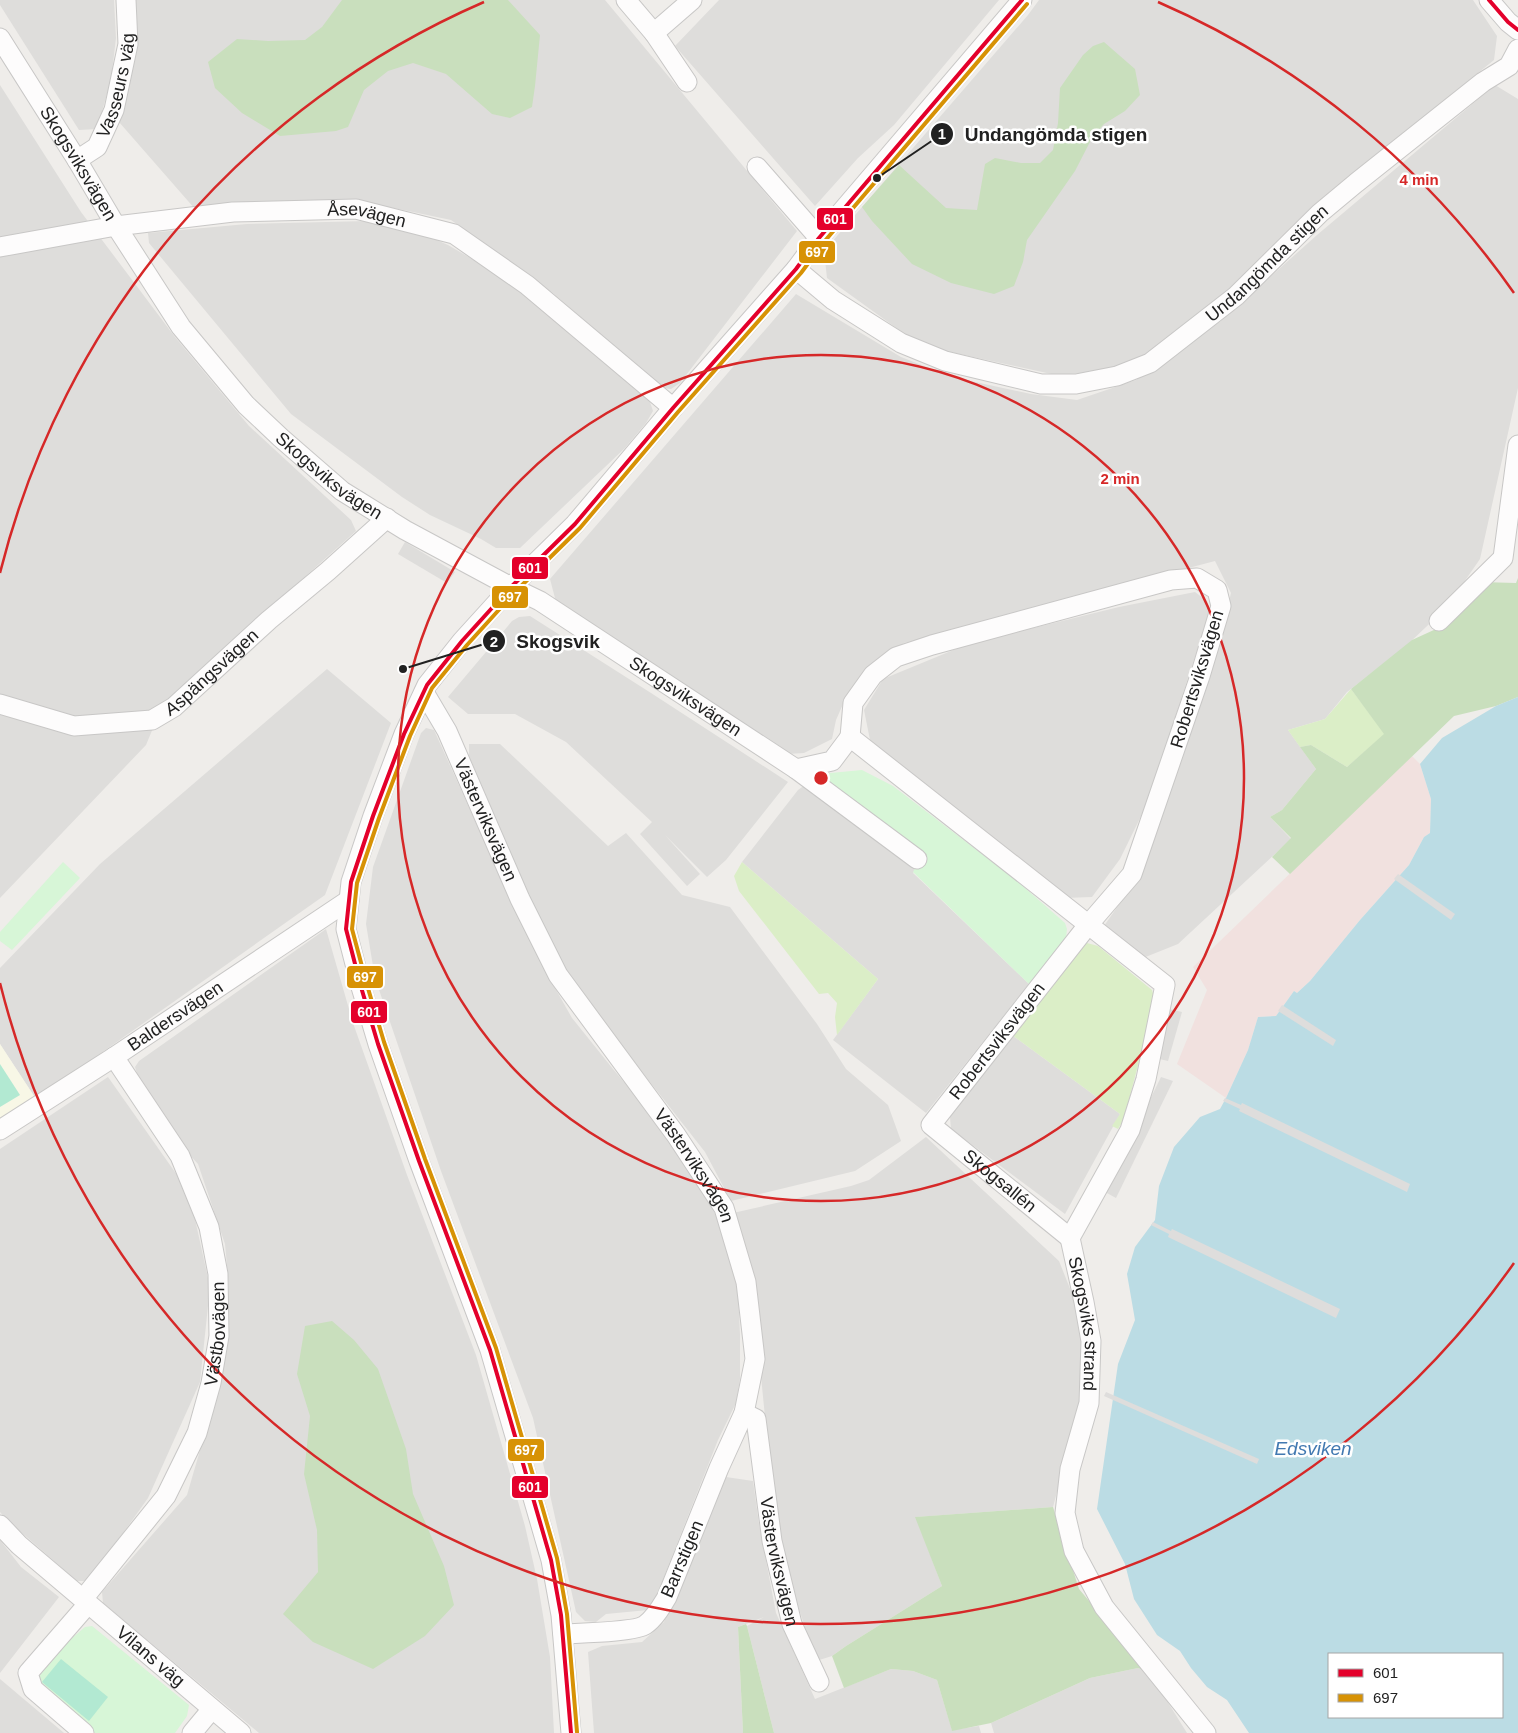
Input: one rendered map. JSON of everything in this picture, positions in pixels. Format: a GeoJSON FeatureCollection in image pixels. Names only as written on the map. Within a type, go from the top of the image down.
{"type":"FeatureCollection","features":[{"type":"Feature","properties":{"kind":"street","name":"Vasseurs väg"},"geometry":{"type":"LineString","coordinates":[[77,160],[97,147],[114,110],[128,44],[126,0]]}},
{"type":"Feature","properties":{"kind":"street"},"geometry":{"type":"LineString","coordinates":[[626,0],[654,33],[687,82]]}},
{"type":"Feature","properties":{"kind":"street"},"geometry":{"type":"LineString","coordinates":[[654,33],[692,0]]}},
{"type":"Feature","properties":{"kind":"street"},"geometry":{"type":"LineString","coordinates":[[570,1733],[561,1615],[551,1560],[490,1350],[419,1161],[378,1044],[346,929],[351,882],[373,816],[404,734],[427,685],[462,641],[511,587],[575,524],[673,408],[796,269],[819,238],[1022,0]]}},
{"type":"Feature","properties":{"kind":"street"},"geometry":{"type":"LineString","coordinates":[[1489,0],[1508,22],[1518,30]]}},
{"type":"Feature","properties":{"kind":"street","name":"Skogsviksvägen"},"geometry":{"type":"LineString","coordinates":[[0,38],[181,327],[246,406],[281,438],[342,491],[405,530],[540,601],[796,769],[917,859]]}},
{"type":"Feature","properties":{"kind":"street","name":"Undangömda stigen"},"geometry":{"type":"LineString","coordinates":[[796,269],[833,300],[901,343],[945,361],[1041,384],[1076,384],[1117,376],[1150,363],[1236,296],[1320,213],[1356,183],[1483,82],[1515,64]]}},
{"type":"Feature","properties":{"kind":"street"},"geometry":{"type":"LineString","coordinates":[[757,167],[819,238]]}},
{"type":"Feature","properties":{"kind":"street","name":"Åsevägen"},"geometry":{"type":"LineString","coordinates":[[0,247],[116,226],[233,212],[356,209],[454,234],[527,285],[673,408]]}},
{"type":"Feature","properties":{"kind":"street"},"geometry":{"type":"LineString","coordinates":[[1438,621],[1503,558],[1518,445]]}},
{"type":"Feature","properties":{"kind":"street","name":"Aspängsvägen"},"geometry":{"type":"LineString","coordinates":[[0,704],[74,726],[152,720],[174,707],[269,620],[328,571],[387,518]]}},
{"type":"Feature","properties":{"kind":"street","name":"Robertsviksvägen"},"geometry":{"type":"LineString","coordinates":[[850,737],[852,703],[873,675],[896,657],[932,645],[1171,580],[1197,578],[1217,590],[1221,606],[1200,676],[1132,874],[1088,925],[931,1125]]}},
{"type":"Feature","properties":{"kind":"street","name":"Västerviksvägen"},"geometry":{"type":"LineString","coordinates":[[424,692],[447,731],[520,899],[558,975],[676,1135],[724,1208],[746,1282],[755,1359],[744,1412],[756,1419],[772,1541],[792,1624],[818,1682]]}},
{"type":"Feature","properties":{"kind":"street"},"geometry":{"type":"LineString","coordinates":[[796,769],[832,761],[850,737],[1088,925]]}},
{"type":"Feature","properties":{"kind":"street","name":"Baldersvägen"},"geometry":{"type":"LineString","coordinates":[[0,1130],[114,1057],[349,900]]}},
{"type":"Feature","properties":{"kind":"street","name":"Skogsviks strand"},"geometry":{"type":"LineString","coordinates":[[1088,925],[1165,985],[1146,1079],[1130,1130],[1070,1238],[1084,1302],[1090,1341],[1089,1403],[1070,1469],[1065,1513],[1074,1551],[1104,1607],[1206,1733]]}},
{"type":"Feature","properties":{"kind":"street","name":"Västbovägen"},"geometry":{"type":"LineString","coordinates":[[86,1602],[166,1496],[196,1433],[211,1383],[219,1336],[218,1274],[209,1227],[180,1156],[114,1057]]}},
{"type":"Feature","properties":{"kind":"street","name":"Skogsallén"},"geometry":{"type":"LineString","coordinates":[[931,1125],[1070,1238]]}},
{"type":"Feature","properties":{"kind":"street","name":"Barrstigen"},"geometry":{"type":"LineString","coordinates":[[563,1634],[610,1631],[643,1626],[656,1615],[667,1597],[719,1468],[744,1412]]}},
{"type":"Feature","properties":{"kind":"street","name":"Vilans väg"},"geometry":{"type":"LineString","coordinates":[[0,1524],[19,1545],[241,1733]]}},
{"type":"Feature","properties":{"kind":"street"},"geometry":{"type":"LineString","coordinates":[[84,1733],[33,1689],[28,1673],[86,1602]]}},
{"type":"Feature","properties":{"kind":"street"},"geometry":{"type":"LineString","coordinates":[[192,1733],[212,1709]]}},
{"type":"Feature","properties":{"kind":"shaded area"},"geometry":{"type":"Polygon","coordinates":[[[0,0],[114,0],[116,38],[111,80],[97,129],[79,130],[0,5],[0,0]]]}},
{"type":"Feature","properties":{"kind":"shaded area"},"geometry":{"type":"Polygon","coordinates":[[[136,0],[605,0],[797,231],[680,383],[671,389],[662,388],[553,293],[451,220],[389,207],[278,203],[195,209],[119,122],[137,51],[136,0]]]}},
{"type":"Feature","properties":{"kind":"shaded area"},"geometry":{"type":"Polygon","coordinates":[[[719,0],[999,0],[894,125],[858,158],[815,206],[675,46],[719,0]]]}},
{"type":"Feature","properties":{"kind":"shaded area"},"geometry":{"type":"Polygon","coordinates":[[[1039,0],[1473,0],[1497,36],[1494,60],[1293,225],[1279,243],[1234,285],[1139,359],[1098,372],[1056,375],[932,348],[906,335],[827,278],[824,251],[1039,0]]]}},
{"type":"Feature","properties":{"kind":"shaded area"},"geometry":{"type":"Polygon","coordinates":[[[0,85],[81,212],[175,337],[249,426],[351,520],[356,531],[163,704],[146,745],[0,898],[0,85]]]}},
{"type":"Feature","properties":{"kind":"shaded area"},"geometry":{"type":"Polygon","coordinates":[[[1495,85],[1518,99],[1518,388],[1480,559],[1446,608],[1406,646],[1347,692],[1325,719],[1288,730],[1316,769],[1282,810],[1270,817],[1291,839],[1178,944],[1143,958],[1104,926],[1120,903],[1158,825],[1227,610],[1231,593],[1215,561],[904,643],[869,669],[847,695],[836,720],[832,739],[804,753],[787,754],[556,602],[550,579],[796,294],[901,357],[952,377],[1031,394],[1077,400],[1136,380],[1221,321],[1317,235],[1495,85]]]}},
{"type":"Feature","properties":{"kind":"shaded area"},"geometry":{"type":"Polygon","coordinates":[[[368,221],[403,225],[448,245],[503,277],[626,378],[650,402],[653,411],[646,423],[625,448],[520,548],[496,548],[430,515],[402,497],[291,414],[149,243],[148,233],[247,224],[368,221]]]}},
{"type":"Feature","properties":{"kind":"shaded area"},"geometry":{"type":"Polygon","coordinates":[[[405,542],[455,572],[447,583],[398,554],[405,542]]]}},
{"type":"Feature","properties":{"kind":"shaded area"},"geometry":{"type":"Polygon","coordinates":[[[1195,592],[1207,601],[1210,611],[1146,806],[1120,859],[1092,897],[1064,898],[870,740],[864,710],[883,679],[968,644],[1119,607],[1195,592]]]}},
{"type":"Feature","properties":{"kind":"shaded area"},"geometry":{"type":"Polygon","coordinates":[[[530,616],[788,782],[726,860],[707,877],[665,835],[700,874],[687,886],[640,834],[652,822],[566,742],[515,714],[468,714],[448,697],[512,621],[519,617],[530,616]]]}},
{"type":"Feature","properties":{"kind":"shaded area"},"geometry":{"type":"Polygon","coordinates":[[[327,669],[391,723],[325,895],[36,1099],[0,1044],[0,968],[100,864],[327,669]]]}},
{"type":"Feature","properties":{"kind":"shaded area"},"geometry":{"type":"Polygon","coordinates":[[[426,728],[434,730],[509,896],[572,1018],[672,1139],[707,1196],[723,1232],[738,1291],[740,1379],[736,1403],[718,1440],[656,1597],[648,1610],[606,1614],[596,1622],[585,1621],[576,1612],[533,1418],[441,1171],[375,978],[366,924],[373,867],[421,733],[426,728]]]}},
{"type":"Feature","properties":{"kind":"shaded area"},"geometry":{"type":"Polygon","coordinates":[[[469,744],[500,744],[608,846],[626,833],[682,895],[730,907],[817,1024],[846,1069],[888,1105],[901,1141],[855,1171],[731,1201],[705,1152],[588,1006],[554,955],[469,756],[469,744]]]}},
{"type":"Feature","properties":{"kind":"shaded area"},"geometry":{"type":"Polygon","coordinates":[[[1412,756],[1420,764],[1431,799],[1430,833],[1424,837],[1409,865],[1360,920],[1310,981],[1297,993],[1294,991],[1276,1016],[1258,1017],[1248,1050],[1226,1098],[1177,1064],[1207,990],[1193,967],[1412,756]]]}},
{"type":"Feature","properties":{"kind":"shaded area"},"geometry":{"type":"Polygon","coordinates":[[[820,774],[923,857],[913,873],[1029,984],[926,1113],[833,1040],[878,979],[742,862],[798,790],[820,774]]]}},
{"type":"Feature","properties":{"kind":"shaded area"},"geometry":{"type":"Polygon","coordinates":[[[326,929],[353,1023],[407,1175],[476,1355],[525,1526],[537,1579],[550,1657],[554,1733],[259,1733],[103,1603],[102,1592],[187,1495],[214,1402],[229,1287],[225,1244],[198,1164],[187,1152],[139,1080],[135,1067],[139,1061],[326,929]]]}},
{"type":"Feature","properties":{"kind":"shaded area"},"geometry":{"type":"Polygon","coordinates":[[[1169,1009],[1182,1012],[1168,1061],[1155,1058],[1169,1009]]]}},
{"type":"Feature","properties":{"kind":"shaded area"},"geometry":{"type":"Polygon","coordinates":[[[1012,1035],[1120,1114],[1065,1214],[951,1129],[950,1117],[1012,1035]]]}},
{"type":"Feature","properties":{"kind":"shaded area"},"geometry":{"type":"Polygon","coordinates":[[[0,1044],[36,1099],[0,1121],[0,1044]]]}},
{"type":"Feature","properties":{"kind":"shaded area"},"geometry":{"type":"Polygon","coordinates":[[[108,1077],[189,1192],[210,1287],[200,1382],[148,1498],[89,1581],[77,1581],[0,1512],[0,1149],[108,1077]]]}},
{"type":"Feature","properties":{"kind":"shaded area"},"geometry":{"type":"Polygon","coordinates":[[[1161,1077],[1173,1081],[1116,1198],[1105,1192],[1161,1077]]]}},
{"type":"Feature","properties":{"kind":"shaded area"},"geometry":{"type":"Polygon","coordinates":[[[926,1137],[1059,1261],[1073,1296],[1085,1354],[1083,1393],[1053,1507],[916,1517],[942,1586],[832,1656],[816,1661],[781,1554],[769,1458],[755,1315],[733,1213],[851,1186],[869,1180],[926,1137]]]}},
{"type":"Feature","properties":{"kind":"shaded area"},"geometry":{"type":"Polygon","coordinates":[[[726,1477],[753,1481],[776,1613],[815,1699],[891,1669],[913,1671],[937,1680],[952,1730],[979,1726],[981,1733],[774,1733],[747,1626],[764,1617],[738,1627],[743,1733],[594,1733],[588,1652],[602,1646],[642,1642],[664,1622],[726,1477]]]}},
{"type":"Feature","properties":{"kind":"shaded area"},"geometry":{"type":"Polygon","coordinates":[[[0,1540],[21,1567],[59,1597],[0,1673],[0,1540]]]}},
{"type":"Feature","properties":{"kind":"shaded area"},"geometry":{"type":"Polygon","coordinates":[[[1138,1668],[1149,1672],[1187,1733],[994,1733],[991,1723],[1090,1678],[1138,1668]]]}},
{"type":"Feature","properties":{"kind":"shaded area"},"geometry":{"type":"Polygon","coordinates":[[[0,1679],[64,1733],[0,1733],[0,1679]]]}},
{"type":"Feature","properties":{"kind":"green space"},"geometry":{"type":"Polygon","coordinates":[[[342,0],[508,0],[540,35],[532,107],[510,118],[492,114],[446,74],[413,63],[388,71],[364,90],[348,127],[336,131],[280,136],[242,113],[215,88],[208,62],[237,39],[268,41],[305,40],[322,27],[342,0]]]}},
{"type":"Feature","properties":{"kind":"green space"},"geometry":{"type":"Polygon","coordinates":[[[1104,42],[1135,69],[1140,95],[1125,111],[1104,124],[1093,136],[1075,171],[1027,240],[1023,262],[1014,286],[994,294],[951,283],[912,264],[872,221],[862,207],[899,165],[946,208],[977,210],[985,164],[995,158],[1021,163],[1040,163],[1053,150],[1058,123],[1060,88],[1083,55],[1093,46],[1104,42]]]}},
{"type":"Feature","properties":{"kind":"green space"},"geometry":{"type":"Polygon","coordinates":[[[1518,578],[1518,697],[1496,706],[1454,716],[1290,874],[1272,857],[1291,838],[1270,817],[1282,810],[1316,769],[1300,747],[1311,745],[1347,767],[1384,734],[1351,689],[1412,640],[1436,629],[1481,582],[1516,583],[1518,578]]]}},
{"type":"Feature","properties":{"kind":"green space"},"geometry":{"type":"Polygon","coordinates":[[[1351,689],[1385,734],[1347,767],[1311,745],[1300,747],[1288,730],[1325,719],[1351,689]]]}},
{"type":"Feature","properties":{"kind":"green space"},"geometry":{"type":"Polygon","coordinates":[[[862,770],[893,786],[1017,881],[1065,923],[1067,929],[1066,938],[1029,984],[913,872],[922,856],[820,774],[862,770]]]}},
{"type":"Feature","properties":{"kind":"green space"},"geometry":{"type":"Polygon","coordinates":[[[63,862],[80,878],[12,950],[0,941],[0,932],[63,862]]]}},
{"type":"Feature","properties":{"kind":"green space"},"geometry":{"type":"Polygon","coordinates":[[[742,862],[878,979],[837,1035],[835,1017],[837,1003],[828,993],[819,994],[739,891],[734,876],[742,862]]]}},
{"type":"Feature","properties":{"kind":"green space"},"geometry":{"type":"Polygon","coordinates":[[[1087,943],[1098,946],[1152,990],[1155,1000],[1124,1119],[1118,1129],[1112,1126],[1120,1114],[1012,1035],[1073,953],[1087,943]]]}},
{"type":"Feature","properties":{"kind":"green space"},"geometry":{"type":"Polygon","coordinates":[[[0,1064],[20,1095],[0,1107],[0,1064]]]}},
{"type":"Feature","properties":{"kind":"green space"},"geometry":{"type":"Polygon","coordinates":[[[332,1321],[354,1340],[378,1369],[406,1449],[413,1494],[444,1566],[454,1605],[425,1636],[373,1669],[313,1642],[283,1614],[318,1572],[317,1530],[304,1474],[310,1416],[297,1374],[305,1326],[332,1321]]]}},
{"type":"Feature","properties":{"kind":"green space"},"geometry":{"type":"Polygon","coordinates":[[[1053,1507],[1079,1589],[1149,1672],[1138,1668],[1090,1678],[991,1723],[952,1731],[937,1680],[913,1671],[891,1669],[844,1688],[832,1656],[942,1586],[915,1517],[1053,1507]]]}},
{"type":"Feature","properties":{"kind":"green space"},"geometry":{"type":"Polygon","coordinates":[[[746,1624],[774,1733],[743,1733],[738,1627],[746,1624]]]}},
{"type":"Feature","properties":{"kind":"green space"},"geometry":{"type":"Polygon","coordinates":[[[92,1626],[189,1705],[187,1716],[175,1733],[95,1733],[41,1687],[37,1678],[48,1660],[67,1637],[71,1639],[85,1627],[92,1626]]]}},
{"type":"Feature","properties":{"kind":"green space"},"geometry":{"type":"Polygon","coordinates":[[[61,1659],[108,1697],[89,1721],[42,1682],[61,1659]]]}},
{"type":"Feature","properties":{"kind":"water","name":"Edsviken"},"geometry":{"type":"Polygon","coordinates":[[[1518,697],[1518,1733],[1249,1733],[1227,1700],[1207,1687],[1180,1651],[1157,1635],[1134,1599],[1125,1564],[1097,1509],[1118,1364],[1135,1320],[1127,1274],[1135,1247],[1155,1220],[1159,1186],[1174,1147],[1200,1117],[1220,1109],[1248,1050],[1258,1017],[1276,1016],[1294,991],[1297,993],[1310,981],[1360,920],[1409,865],[1424,837],[1430,833],[1431,799],[1420,764],[1442,738],[1496,706],[1518,697]]]}},
{"type":"Feature","properties":{"kind":"pier"},"geometry":{"type":"Polygon","coordinates":[[[1398,874],[1455,914],[1451,920],[1394,879],[1398,874]]]}},
{"type":"Feature","properties":{"kind":"pier"},"geometry":{"type":"Polygon","coordinates":[[[1282,1005],[1336,1040],[1333,1046],[1278,1011],[1282,1005]]]}},
{"type":"Feature","properties":{"kind":"pier"},"geometry":{"type":"Polygon","coordinates":[[[1225,1098],[1241,1105],[1242,1103],[1410,1184],[1407,1192],[1239,1111],[1240,1109],[1223,1101],[1225,1098]]]}},
{"type":"Feature","properties":{"kind":"pier"},"geometry":{"type":"Polygon","coordinates":[[[1153,1222],[1171,1231],[1172,1229],[1340,1309],[1336,1318],[1168,1237],[1169,1234],[1151,1225],[1153,1222]]]}},
{"type":"Feature","properties":{"kind":"pier"},"geometry":{"type":"Polygon","coordinates":[[[1106,1392],[1259,1459],[1257,1464],[1104,1396],[1106,1392]]]}},
{"type":"Feature","properties":{"kind":"transit line","name":"601"},"geometry":{"type":"LineString","coordinates":[[571,1733],[561,1615],[551,1560],[490,1350],[419,1161],[378,1044],[361,987],[346,929],[351,882],[373,816],[404,734],[427,685],[462,641],[511,587],[575,524],[673,408],[796,269],[819,238],[1022,0]]}},
{"type":"Feature","properties":{"kind":"transit line","name":"601"},"geometry":{"type":"LineString","coordinates":[[1489,0],[1508,22],[1518,30]]}},
{"type":"Feature","properties":{"kind":"transit line","name":"697"},"geometry":{"type":"LineString","coordinates":[[577,1732],[567,1614],[557,1558],[496,1348],[425,1159],[384,1042],[367,985],[352,929],[357,883],[410,736],[432,688],[467,645],[516,591],[580,528],[678,412],[801,273],[824,242],[1027,4]]}},
{"type":"Feature","properties":{"kind":"place","name":"Undangömda stigen"},"geometry":{"type":"Point","coordinates":[877,178]}},
{"type":"Feature","properties":{"kind":"place","name":"Skogsvik"},"geometry":{"type":"Point","coordinates":[403,669]}}]}
